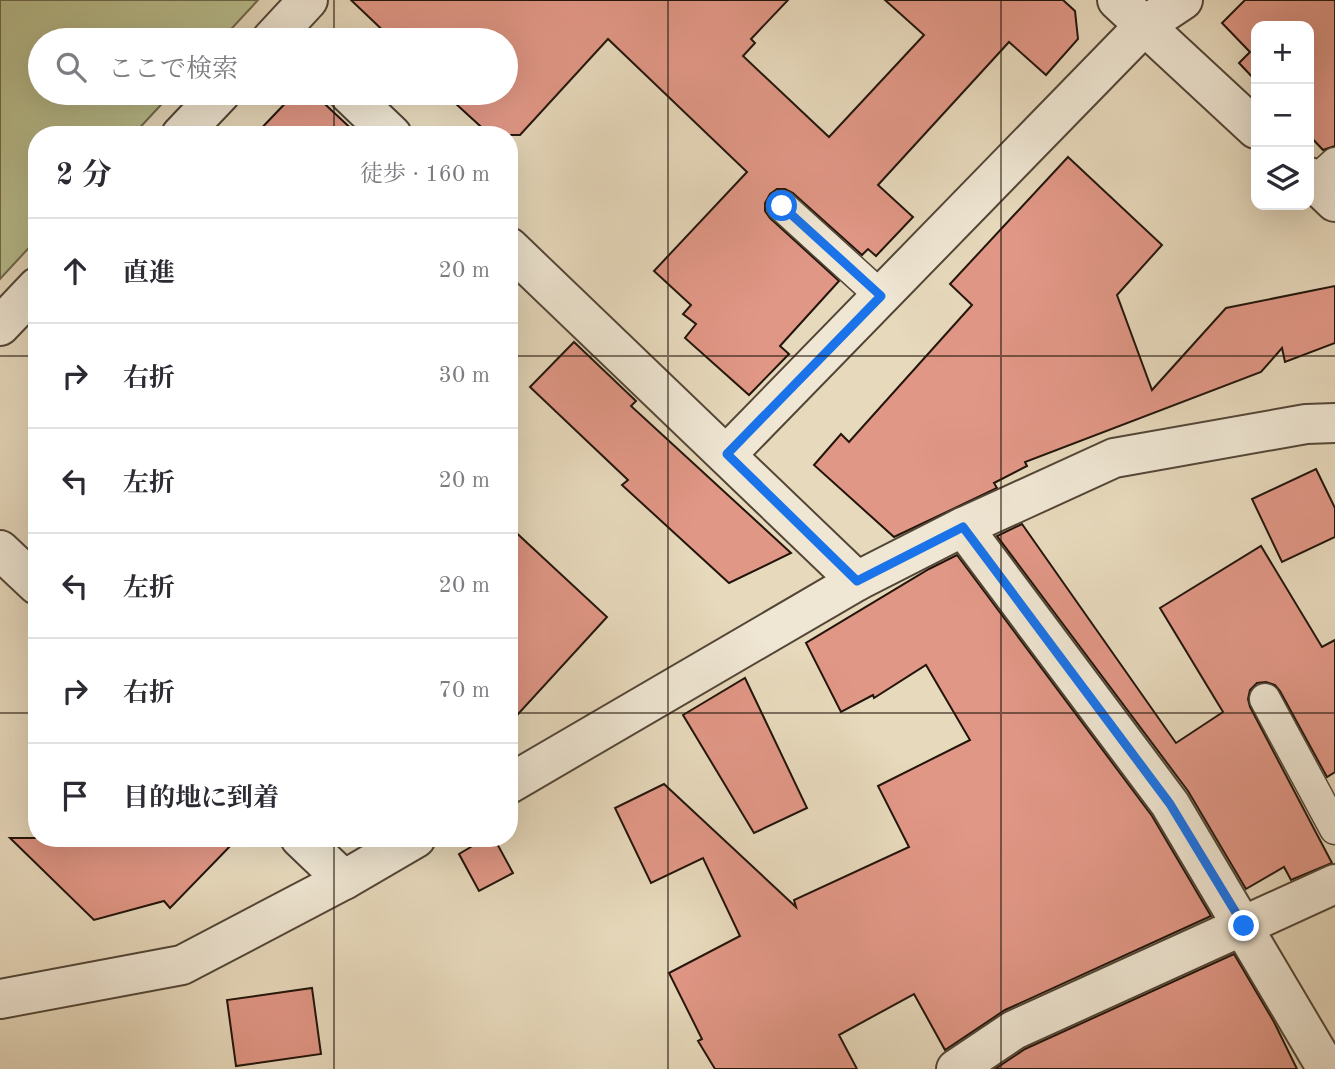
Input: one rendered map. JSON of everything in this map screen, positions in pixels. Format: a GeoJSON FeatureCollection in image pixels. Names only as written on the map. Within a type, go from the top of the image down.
{"type":"FeatureCollection","features":[{"type":"Feature","properties":{"kind":"street"},"geometry":{"type":"LineString","coordinates":[[288,28],[308,0]]}},
{"type":"Feature","properties":{"kind":"street"},"geometry":{"type":"LineString","coordinates":[[1117,0],[1251,124]]}},
{"type":"Feature","properties":{"kind":"street"},"geometry":{"type":"LineString","coordinates":[[727,454],[1144,26],[1183,0]]}},
{"type":"Feature","properties":{"kind":"street"},"geometry":{"type":"LineString","coordinates":[[190,126],[210,105]]}},
{"type":"Feature","properties":{"kind":"street"},"geometry":{"type":"LineString","coordinates":[[361,105],[383,126]]}},
{"type":"Feature","properties":{"kind":"street"},"geometry":{"type":"LineString","coordinates":[[518,256],[857,581]]}},
{"type":"Feature","properties":{"kind":"street"},"geometry":{"type":"LineString","coordinates":[[0,326],[28,296]]}},
{"type":"Feature","properties":{"kind":"street"},"geometry":{"type":"LineString","coordinates":[[518,779],[857,581],[963,527],[1114,458],[1306,424],[1335,423]]}},
{"type":"Feature","properties":{"kind":"street"},"geometry":{"type":"LineString","coordinates":[[963,527],[1170,804],[1327,1069]]}},
{"type":"Feature","properties":{"kind":"street"},"geometry":{"type":"LineString","coordinates":[[0,550],[28,577]]}},
{"type":"Feature","properties":{"kind":"street"},"geometry":{"type":"LineString","coordinates":[[309,847],[344,880]]}},
{"type":"Feature","properties":{"kind":"street"},"geometry":{"type":"LineString","coordinates":[[0,999],[182,964],[344,880],[401,847]]}},
{"type":"Feature","properties":{"kind":"street"},"geometry":{"type":"LineString","coordinates":[[956,1069],[1014,1030],[1335,884]]}},
{"type":"Feature","properties":{"kind":"lane"},"geometry":{"type":"LineString","coordinates":[[782,206],[881,296]]}},
{"type":"Feature","properties":{"kind":"lane"},"geometry":{"type":"LineString","coordinates":[[1265,699],[1335,829]]}},
{"type":"Feature","properties":{"kind":"green space"},"geometry":{"type":"Polygon","coordinates":[[[0,0],[258,0],[232,28],[28,28],[28,105],[161,105],[141,126],[28,126],[28,249],[0,279],[0,0]]]}},
{"type":"Feature","properties":{"kind":"building"},"geometry":{"type":"Polygon","coordinates":[[[351,0],[788,0],[751,39],[755,43],[743,56],[829,137],[924,35],[885,0],[1063,0],[1075,11],[1078,39],[1046,75],[1009,42],[878,185],[913,217],[876,256],[868,249],[862,255],[793,193],[777,189],[770,194],[765,203],[765,211],[770,218],[839,281],[780,346],[789,354],[749,395],[685,338],[696,324],[683,314],[691,305],[654,271],[747,172],[608,39],[518,135],[518,126],[480,126],[457,105],[518,105],[518,28],[380,28],[351,0]]]}},
{"type":"Feature","properties":{"kind":"building"},"geometry":{"type":"Polygon","coordinates":[[[1245,0],[1335,0],[1335,146],[1323,150],[1314,140],[1314,21],[1251,21],[1251,76],[1239,63],[1250,52],[1222,23],[1245,0]]]}},
{"type":"Feature","properties":{"kind":"building"},"geometry":{"type":"Polygon","coordinates":[[[284,105],[326,105],[348,126],[264,126],[284,105]]]}},
{"type":"Feature","properties":{"kind":"building"},"geometry":{"type":"Polygon","coordinates":[[[1068,157],[1162,245],[1117,295],[1152,390],[1226,308],[1335,286],[1335,343],[1285,362],[1282,348],[1261,372],[1025,462],[1027,466],[994,483],[997,488],[894,537],[814,465],[841,434],[849,442],[972,305],[950,284],[1068,157]]]}},
{"type":"Feature","properties":{"kind":"building"},"geometry":{"type":"Polygon","coordinates":[[[574,342],[636,401],[631,406],[791,553],[729,583],[622,485],[628,480],[530,387],[574,342]]]}},
{"type":"Feature","properties":{"kind":"building"},"geometry":{"type":"Polygon","coordinates":[[[1316,469],[1335,508],[1335,537],[1282,562],[1252,499],[1316,469]]]}},
{"type":"Feature","properties":{"kind":"building"},"geometry":{"type":"Polygon","coordinates":[[[1022,524],[1176,743],[1223,712],[1160,608],[1261,546],[1322,647],[1335,640],[1335,772],[1327,777],[1275,685],[1257,683],[1250,690],[1248,699],[1332,863],[1291,880],[1284,867],[1246,889],[1188,791],[997,536],[1022,524]]]}},
{"type":"Feature","properties":{"kind":"building"},"geometry":{"type":"Polygon","coordinates":[[[518,534],[607,617],[518,714],[518,534]]]}},
{"type":"Feature","properties":{"kind":"building"},"geometry":{"type":"Polygon","coordinates":[[[957,555],[1152,816],[1211,916],[1005,1010],[945,1050],[914,994],[839,1035],[857,1069],[715,1069],[698,1041],[702,1039],[669,973],[740,936],[703,858],[651,883],[615,808],[664,784],[796,907],[794,900],[909,847],[878,786],[970,740],[926,665],[874,698],[873,695],[841,712],[806,643],[957,555]]]}},
{"type":"Feature","properties":{"kind":"building"},"geometry":{"type":"Polygon","coordinates":[[[745,678],[807,808],[754,833],[683,715],[745,678]]]}},
{"type":"Feature","properties":{"kind":"building"},"geometry":{"type":"Polygon","coordinates":[[[10,838],[28,838],[28,847],[229,847],[170,908],[164,901],[94,920],[10,838]]]}},
{"type":"Feature","properties":{"kind":"building"},"geometry":{"type":"Polygon","coordinates":[[[471,847],[499,847],[513,873],[479,891],[459,854],[471,847]]]}},
{"type":"Feature","properties":{"kind":"building"},"geometry":{"type":"Polygon","coordinates":[[[1234,954],[1274,1022],[1297,1069],[995,1069],[1025,1049],[1234,954]]]}},
{"type":"Feature","properties":{"kind":"building"},"geometry":{"type":"Polygon","coordinates":[[[312,988],[321,1054],[236,1066],[227,1000],[312,988]]]}},
{"type":"Feature","properties":{"kind":"route"},"geometry":{"type":"LineString","coordinates":[[782,206],[881,296],[727,454],[857,581],[963,527],[1170,804],[1244,926]]}}]}
